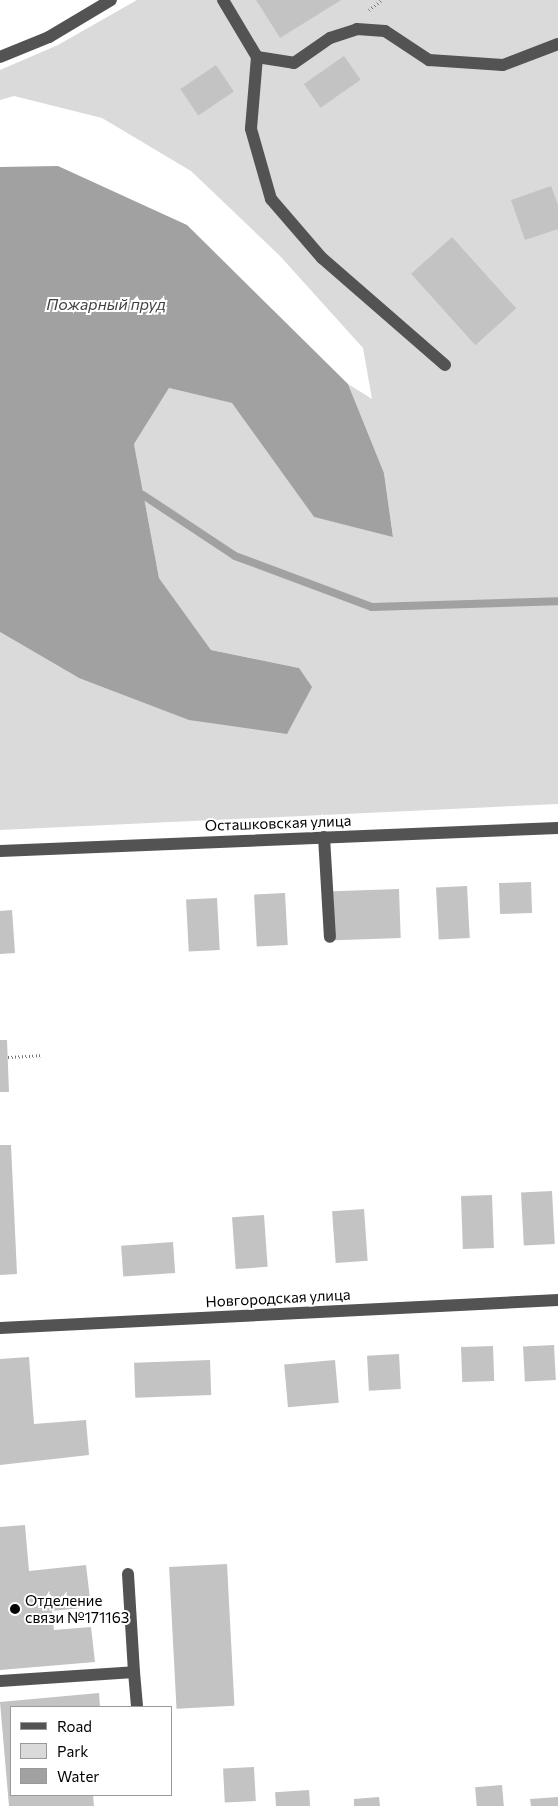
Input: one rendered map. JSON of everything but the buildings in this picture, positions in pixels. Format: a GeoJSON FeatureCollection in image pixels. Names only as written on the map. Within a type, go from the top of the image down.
{"type":"FeatureCollection","features":[{"type":"Feature","properties":{"kind":"street"},"geometry":{"type":"LineString","coordinates":[[0,57],[49,37],[111,0]]}},
{"type":"Feature","properties":{"kind":"street"},"geometry":{"type":"LineString","coordinates":[[223,0],[258,57],[251,129],[271,199],[322,258],[445,364]]}},
{"type":"Feature","properties":{"kind":"street"},"geometry":{"type":"LineString","coordinates":[[258,57],[294,63],[330,38],[357,29],[385,31],[429,60],[503,65],[558,44]]}},
{"type":"Feature","properties":{"kind":"street","name":"Осташковская улица"},"geometry":{"type":"LineString","coordinates":[[0,851],[558,828]]}},
{"type":"Feature","properties":{"kind":"street"},"geometry":{"type":"LineString","coordinates":[[324,837],[330,936]]}},
{"type":"Feature","properties":{"kind":"street","name":"Новгородская улица"},"geometry":{"type":"LineString","coordinates":[[0,1328],[558,1300]]}},
{"type":"Feature","properties":{"kind":"street"},"geometry":{"type":"LineString","coordinates":[[128,1574],[137,1706]]}},
{"type":"Feature","properties":{"kind":"street"},"geometry":{"type":"LineString","coordinates":[[0,1681],[134,1672]]}},
{"type":"Feature","properties":{"kind":"path"},"geometry":{"type":"LineString","coordinates":[[8,1057],[41,1055]]}},
{"type":"Feature","properties":{"kind":"green space"},"geometry":{"type":"Polygon","coordinates":[[[137,0],[558,0],[558,804],[0,830],[0,632],[79,678],[299,668],[211,650],[159,578],[134,444],[169,388],[233,403],[314,517],[393,536],[384,473],[348,384],[372,399],[363,348],[280,256],[191,171],[102,118],[14,96],[0,100],[0,70],[58,45],[137,0]]]}},
{"type":"Feature","properties":{"kind":"water","name":"Пожарный пруд"},"geometry":{"type":"Polygon","coordinates":[[[58,166],[187,225],[348,384],[384,473],[393,537],[314,517],[232,403],[169,388],[134,444],[159,578],[211,650],[299,668],[312,687],[287,734],[189,720],[79,678],[0,632],[0,167],[58,166]]]}},
{"type":"Feature","properties":{"kind":"waterway"},"geometry":{"type":"LineString","coordinates":[[143,495],[235,556],[372,607],[558,601]]}},
{"type":"Feature","properties":{"kind":"place","name":"Отделение связи №171163"},"geometry":{"type":"Point","coordinates":[15,1609]}}]}
